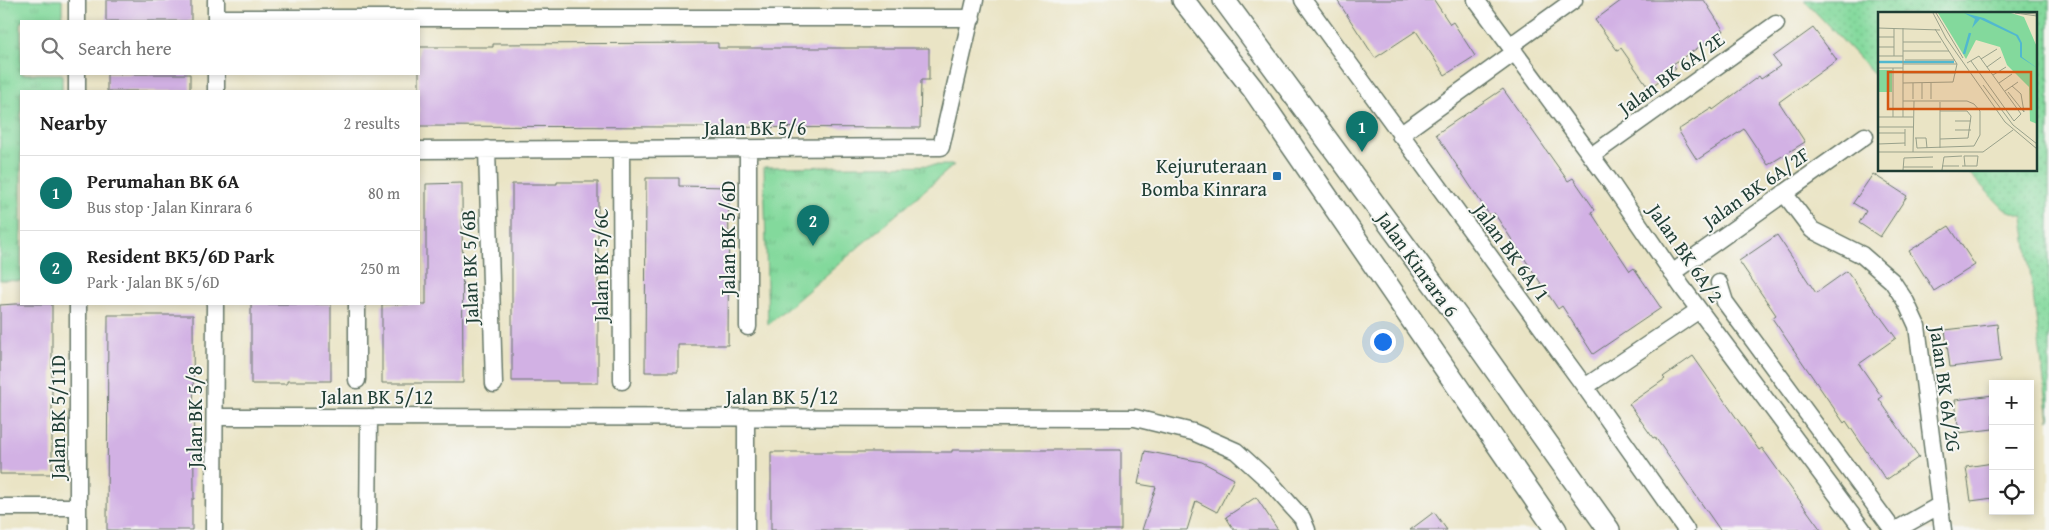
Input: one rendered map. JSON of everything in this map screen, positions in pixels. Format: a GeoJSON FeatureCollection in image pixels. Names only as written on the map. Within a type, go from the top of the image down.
{"type":"FeatureCollection","features":[{"type":"Feature","properties":{"kind":"main road","name":"Jalan Kinrara 6"},"geometry":{"type":"LineString","coordinates":[[1183,0],[1253,89],[1556,530]]}},
{"type":"Feature","properties":{"kind":"main road","name":"Jalan Kinrara 6"},"geometry":{"type":"LineString","coordinates":[[1224,0],[1451,308],[1609,530]]}},
{"type":"Feature","properties":{"kind":"street"},"geometry":{"type":"LineString","coordinates":[[77,0],[77,20]]}},
{"type":"Feature","properties":{"kind":"street"},"geometry":{"type":"LineString","coordinates":[[216,0],[216,20],[972,18]]}},
{"type":"Feature","properties":{"kind":"street","name":"Jalan BK 5/6"},"geometry":{"type":"LineString","coordinates":[[420,150],[941,147],[975,0]]}},
{"type":"Feature","properties":{"kind":"street","name":"Jalan BK 6A/1"},"geometry":{"type":"LineString","coordinates":[[1303,0],[1585,387],[1686,530]]}},
{"type":"Feature","properties":{"kind":"street","name":"Jalan BK 6A/2"},"geometry":{"type":"LineString","coordinates":[[1476,0],[1591,156],[1699,310],[1863,530]]}},
{"type":"Feature","properties":{"kind":"street"},"geometry":{"type":"LineString","coordinates":[[1400,135],[1574,0]]}},
{"type":"Feature","properties":{"kind":"street","name":"Jalan BK 6A/2E"},"geometry":{"type":"LineString","coordinates":[[1591,156],[1776,24]]}},
{"type":"Feature","properties":{"kind":"street"},"geometry":{"type":"LineString","coordinates":[[77,75],[77,90]]}},
{"type":"Feature","properties":{"kind":"street"},"geometry":{"type":"LineString","coordinates":[[216,75],[216,90]]}},
{"type":"Feature","properties":{"kind":"street","name":"Jalan BK 6A/2F"},"geometry":{"type":"LineString","coordinates":[[1672,273],[1865,136]]}},
{"type":"Feature","properties":{"kind":"street","name":"Jalan BK 5/6D"},"geometry":{"type":"LineString","coordinates":[[748,148],[748,327]]}},
{"type":"Feature","properties":{"kind":"street","name":"Jalan BK 5/6B"},"geometry":{"type":"LineString","coordinates":[[487,149],[494,384]]}},
{"type":"Feature","properties":{"kind":"street","name":"Jalan BK 5/6C"},"geometry":{"type":"LineString","coordinates":[[621,149],[622,381]]}},
{"type":"Feature","properties":{"kind":"street","name":"Jalan BK 6A/2G"},"geometry":{"type":"LineString","coordinates":[[1784,193],[1812,230],[1862,255],[1892,281],[1913,315],[1917,326],[1943,530]]}},
{"type":"Feature","properties":{"kind":"street"},"geometry":{"type":"LineString","coordinates":[[1719,283],[1726,302],[1895,530],[1940,505]]}},
{"type":"Feature","properties":{"kind":"street","name":"Jalan BK 5/11D"},"geometry":{"type":"LineString","coordinates":[[78,305],[78,530]]}},
{"type":"Feature","properties":{"kind":"street","name":"Jalan BK 5/8"},"geometry":{"type":"LineString","coordinates":[[214,530],[215,305]]}},
{"type":"Feature","properties":{"kind":"street"},"geometry":{"type":"LineString","coordinates":[[357,380],[358,305]]}},
{"type":"Feature","properties":{"kind":"street"},"geometry":{"type":"LineString","coordinates":[[1585,387],[1699,310]]}},
{"type":"Feature","properties":{"kind":"street","name":"Jalan BK 5/12"},"geometry":{"type":"LineString","coordinates":[[215,417],[1135,418],[1193,432],[1236,451],[1269,481],[1302,518],[1307,530]]}},
{"type":"Feature","properties":{"kind":"street"},"geometry":{"type":"LineString","coordinates":[[368,530],[369,417]]}},
{"type":"Feature","properties":{"kind":"street"},"geometry":{"type":"LineString","coordinates":[[746,417],[746,530]]}},
{"type":"Feature","properties":{"kind":"street"},"geometry":{"type":"LineString","coordinates":[[0,507],[78,507]]}},
{"type":"Feature","properties":{"kind":"green space"},"geometry":{"type":"Polygon","coordinates":[[[0,0],[62,0],[62,20],[20,20],[20,75],[62,75],[62,90],[20,90],[20,281],[0,280],[0,0]]]}},
{"type":"Feature","properties":{"kind":"green space"},"geometry":{"type":"Polygon","coordinates":[[[1804,0],[2049,0],[2049,420],[2023,216],[2004,209],[1967,171],[2036,171],[2036,12],[1878,12],[1878,78],[1804,0]]]}},
{"type":"Feature","properties":{"kind":"green space"},"geometry":{"type":"Polygon","coordinates":[[[954,165],[768,325],[764,167],[954,165]]]}},
{"type":"Feature","properties":{"kind":"building"},"geometry":{"type":"Polygon","coordinates":[[[106,0],[191,0],[191,20],[106,20],[106,0]]]}},
{"type":"Feature","properties":{"kind":"building"},"geometry":{"type":"Polygon","coordinates":[[[1337,0],[1434,0],[1450,24],[1453,22],[1475,56],[1445,75],[1416,31],[1375,58],[1337,0]]]}},
{"type":"Feature","properties":{"kind":"building"},"geometry":{"type":"Polygon","coordinates":[[[1622,0],[1704,0],[1724,31],[1673,64],[1676,69],[1649,88],[1621,48],[1617,50],[1595,20],[1622,0]]]}},
{"type":"Feature","properties":{"kind":"building"},"geometry":{"type":"Polygon","coordinates":[[[1813,28],[1837,60],[1779,102],[1805,142],[1768,165],[1744,129],[1697,160],[1678,130],[1712,108],[1713,110],[1759,76],[1761,79],[1780,66],[1773,57],[1813,28]]]}},
{"type":"Feature","properties":{"kind":"building"},"geometry":{"type":"Polygon","coordinates":[[[718,43],[718,48],[929,48],[929,80],[921,80],[920,128],[420,126],[420,47],[493,47],[493,44],[718,43]]]}},
{"type":"Feature","properties":{"kind":"building"},"geometry":{"type":"Polygon","coordinates":[[[107,75],[190,75],[190,90],[107,90],[107,75]]]}},
{"type":"Feature","properties":{"kind":"building"},"geometry":{"type":"Polygon","coordinates":[[[1503,89],[1568,181],[1573,178],[1595,210],[1591,212],[1630,271],[1634,268],[1661,308],[1593,354],[1562,306],[1558,309],[1494,213],[1490,216],[1436,134],[1503,89]]]}},
{"type":"Feature","properties":{"kind":"building"},"geometry":{"type":"Polygon","coordinates":[[[1873,174],[1907,196],[1880,237],[1859,223],[1866,211],[1853,203],[1873,174]]]}},
{"type":"Feature","properties":{"kind":"building"},"geometry":{"type":"Polygon","coordinates":[[[646,178],[679,178],[679,186],[729,187],[728,345],[678,345],[678,372],[645,372],[646,178]]]}},
{"type":"Feature","properties":{"kind":"building"},"geometry":{"type":"Polygon","coordinates":[[[557,182],[598,182],[598,383],[512,381],[512,184],[557,184],[557,182]]]}},
{"type":"Feature","properties":{"kind":"building"},"geometry":{"type":"Polygon","coordinates":[[[462,183],[463,383],[382,383],[382,305],[426,304],[426,184],[462,183]]]}},
{"type":"Feature","properties":{"kind":"building"},"geometry":{"type":"Polygon","coordinates":[[[1949,226],[1975,265],[1934,291],[1909,251],[1949,226]]]}},
{"type":"Feature","properties":{"kind":"building"},"geometry":{"type":"Polygon","coordinates":[[[1777,235],[1816,293],[1847,271],[1896,338],[1859,364],[1882,397],[1879,399],[1919,457],[1886,480],[1846,421],[1844,423],[1772,318],[1776,315],[1739,261],[1777,235]]]}},
{"type":"Feature","properties":{"kind":"building"},"geometry":{"type":"Polygon","coordinates":[[[0,305],[52,305],[52,474],[0,474],[0,305]]]}},
{"type":"Feature","properties":{"kind":"building"},"geometry":{"type":"Polygon","coordinates":[[[251,305],[331,305],[331,381],[287,381],[287,384],[251,384],[251,305]]]}},
{"type":"Feature","properties":{"kind":"building"},"geometry":{"type":"Polygon","coordinates":[[[108,315],[193,315],[194,499],[192,499],[192,530],[107,530],[108,315]]]}},
{"type":"Feature","properties":{"kind":"building"},"geometry":{"type":"Polygon","coordinates":[[[1997,324],[2001,361],[1950,367],[1945,330],[1997,324]]]}},
{"type":"Feature","properties":{"kind":"building"},"geometry":{"type":"Polygon","coordinates":[[[1693,356],[1759,450],[1762,448],[1821,530],[1720,530],[1655,437],[1653,438],[1629,404],[1665,379],[1663,377],[1693,356]]]}},
{"type":"Feature","properties":{"kind":"building"},"geometry":{"type":"Polygon","coordinates":[[[1989,396],[1989,429],[1959,433],[1955,400],[1989,396]]]}},
{"type":"Feature","properties":{"kind":"building"},"geometry":{"type":"Polygon","coordinates":[[[952,450],[1121,450],[1121,530],[771,530],[771,452],[952,452],[952,450]]]}},
{"type":"Feature","properties":{"kind":"building"},"geometry":{"type":"Polygon","coordinates":[[[1145,451],[1202,462],[1234,479],[1217,512],[1196,501],[1187,530],[1142,530],[1156,487],[1138,484],[1145,451]]]}},
{"type":"Feature","properties":{"kind":"building"},"geometry":{"type":"Polygon","coordinates":[[[1989,464],[1989,499],[1971,501],[1966,467],[1989,464]]]}},
{"type":"Feature","properties":{"kind":"building"},"geometry":{"type":"Polygon","coordinates":[[[1256,497],[1278,530],[1234,530],[1226,517],[1256,497]]]}},
{"type":"Feature","properties":{"kind":"building"},"geometry":{"type":"Polygon","coordinates":[[[1434,512],[1447,530],[1410,530],[1434,512]]]}},
{"type":"Feature","properties":{"kind":"place","name":"Perumahan BK 6A"},"geometry":{"type":"Point","coordinates":[1362,152]}},
{"type":"Feature","properties":{"kind":"place","name":"Kejuruteraan Bomba Kinrara"},"geometry":{"type":"Point","coordinates":[1277,176]}},
{"type":"Feature","properties":{"kind":"place","name":"Resident BK5/6D Park"},"geometry":{"type":"Point","coordinates":[813,246]}}]}
